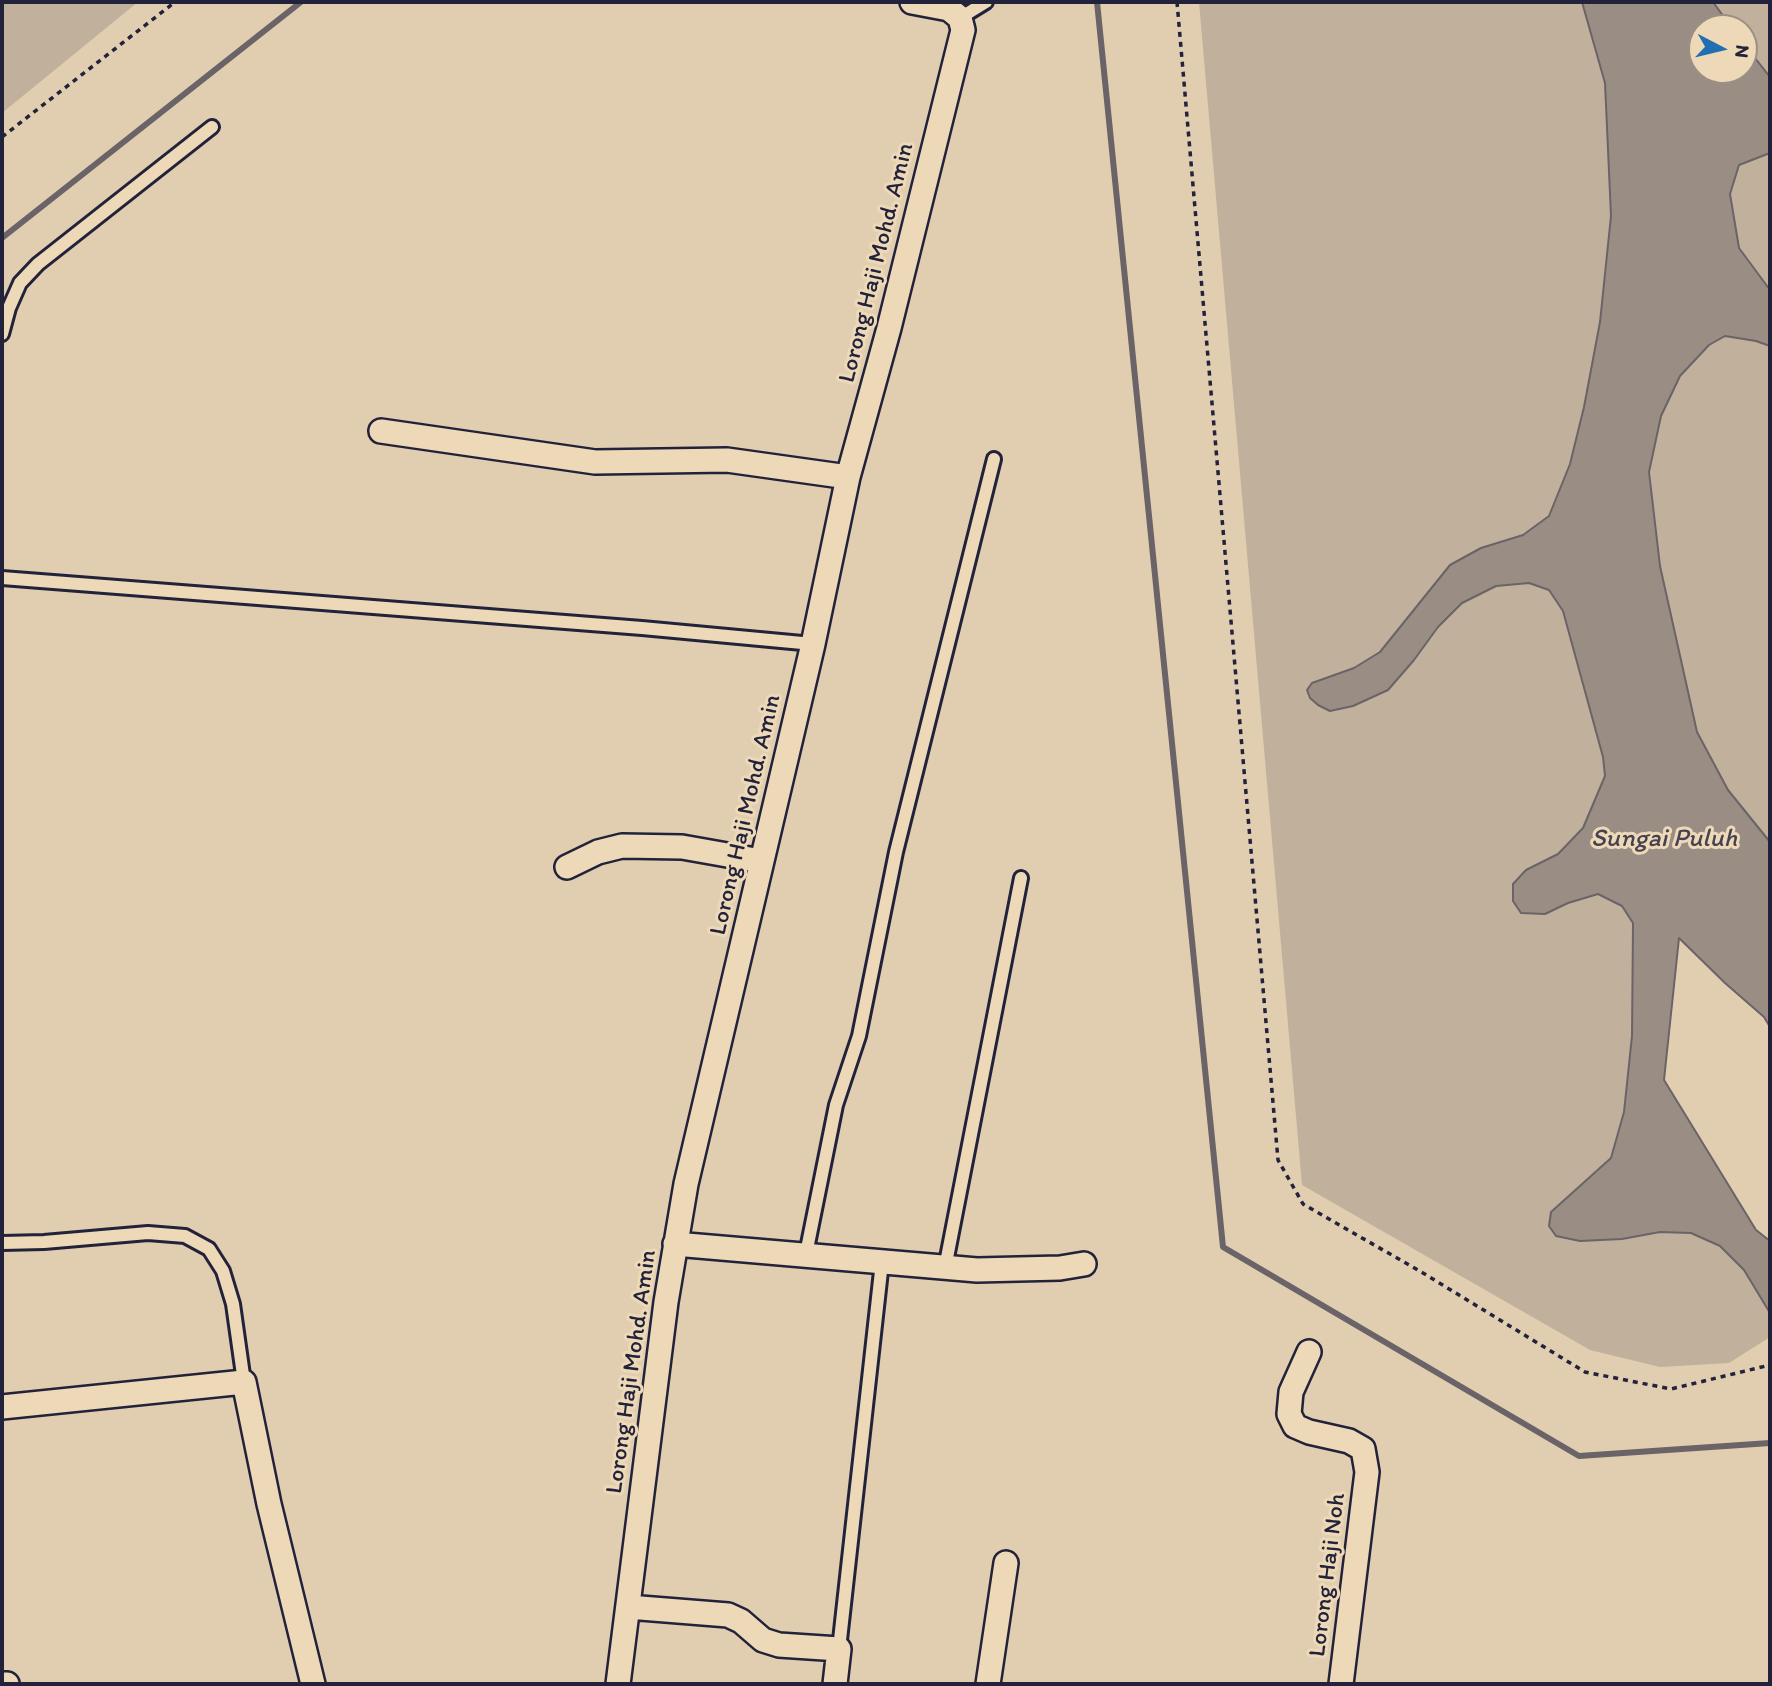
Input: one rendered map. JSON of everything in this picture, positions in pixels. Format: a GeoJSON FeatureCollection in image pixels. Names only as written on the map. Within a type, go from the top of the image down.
{"type":"FeatureCollection","features":[{"type":"Feature","properties":{"kind":"street"},"geometry":{"type":"LineString","coordinates":[[912,2],[949,9],[960,18]]}},
{"type":"Feature","properties":{"kind":"street","name":"Lorong Haji Mohd. Amin"},"geometry":{"type":"LineString","coordinates":[[618,1684],[675,1244],[686,1184],[813,644],[848,477],[889,328],[963,30],[960,18]]}},
{"type":"Feature","properties":{"kind":"street"},"geometry":{"type":"LineString","coordinates":[[381,431],[595,462],[727,460],[848,477]]}},
{"type":"Feature","properties":{"kind":"street"},"geometry":{"type":"LineString","coordinates":[[567,867],[598,852],[622,846],[682,847],[761,861]]}},
{"type":"Feature","properties":{"kind":"street"},"geometry":{"type":"LineString","coordinates":[[675,1244],[945,1268],[1060,1268],[1084,1264]]}},
{"type":"Feature","properties":{"kind":"street","name":"Lorong Haji Noh"},"geometry":{"type":"LineString","coordinates":[[1309,1352],[1291,1392],[1289,1414],[1295,1426],[1349,1441],[1363,1449],[1367,1472],[1341,1684]]}},
{"type":"Feature","properties":{"kind":"street"},"geometry":{"type":"LineString","coordinates":[[2,1408],[244,1382],[269,1504],[313,1684]]}},
{"type":"Feature","properties":{"kind":"street"},"geometry":{"type":"LineString","coordinates":[[988,1684],[1006,1563]]}},
{"type":"Feature","properties":{"kind":"street"},"geometry":{"type":"LineString","coordinates":[[628,1607],[728,1615],[741,1621],[763,1640],[779,1645],[839,1649],[835,1684]]}},
{"type":"Feature","properties":{"kind":"street"},"geometry":{"type":"LineString","coordinates":[[2,1684],[7,1684]]}},
{"type":"Feature","properties":{"kind":"lane"},"geometry":{"type":"LineString","coordinates":[[960,18],[986,2]]}},
{"type":"Feature","properties":{"kind":"lane"},"geometry":{"type":"LineString","coordinates":[[2,334],[20,283],[37,264],[212,127]]}},
{"type":"Feature","properties":{"kind":"lane"},"geometry":{"type":"LineString","coordinates":[[806,1254],[836,1105],[859,1036],[896,852],[994,459]]}},
{"type":"Feature","properties":{"kind":"lane"},"geometry":{"type":"LineString","coordinates":[[2,578],[813,644]]}},
{"type":"Feature","properties":{"kind":"lane"},"geometry":{"type":"LineString","coordinates":[[945,1268],[1021,878]]}},
{"type":"Feature","properties":{"kind":"lane"},"geometry":{"type":"LineString","coordinates":[[2,1243],[148,1233],[185,1236],[209,1249],[223,1271],[233,1304],[244,1382]]}},
{"type":"Feature","properties":{"kind":"lane"},"geometry":{"type":"LineString","coordinates":[[839,1649],[882,1262]]}},
{"type":"Feature","properties":{"kind":"path"},"geometry":{"type":"LineString","coordinates":[[2,137],[174,2]]}},
{"type":"Feature","properties":{"kind":"path"},"geometry":{"type":"LineString","coordinates":[[1177,2],[1278,1160],[1303,1204],[1423,1272],[1585,1371],[1671,1389],[1770,1365]]}},
{"type":"Feature","properties":{"kind":"shaded area"},"geometry":{"type":"Polygon","coordinates":[[[2,2],[138,2],[2,113],[2,2]]]}},
{"type":"Feature","properties":{"kind":"shaded area"},"geometry":{"type":"Polygon","coordinates":[[[1199,2],[1582,2],[1605,83],[1611,216],[1600,322],[1570,464],[1549,516],[1523,534],[1481,548],[1450,565],[1380,652],[1354,668],[1312,683],[1310,698],[1330,711],[1414,660],[1438,627],[1462,603],[1496,586],[1529,583],[1549,590],[1563,611],[1603,757],[1605,776],[1583,828],[1558,854],[1526,870],[1513,884],[1513,901],[1545,914],[1568,903],[1598,894],[1622,906],[1633,923],[1632,1036],[1624,1112],[1611,1158],[1552,1212],[1622,1239],[1660,1232],[1691,1233],[1720,1246],[1744,1270],[1770,1313],[1770,1337],[1729,1363],[1660,1367],[1590,1350],[1302,1185],[1199,2]]]}},
{"type":"Feature","properties":{"kind":"shaded area"},"geometry":{"type":"Polygon","coordinates":[[[1713,2],[1770,2],[1770,77],[1758,62],[1758,14],[1722,14],[1713,2]]]}},
{"type":"Feature","properties":{"kind":"shaded area"},"geometry":{"type":"Polygon","coordinates":[[[1770,153],[1770,290],[1739,248],[1730,194],[1739,165],[1770,153]]]}},
{"type":"Feature","properties":{"kind":"shaded area"},"geometry":{"type":"Polygon","coordinates":[[[1725,336],[1770,346],[1770,842],[1728,790],[1697,732],[1660,566],[1649,472],[1661,416],[1680,376],[1710,344],[1725,336]]]}},
{"type":"Feature","properties":{"kind":"water","name":"Sungai Puluh"},"geometry":{"type":"Polygon","coordinates":[[[1582,2],[1713,2],[1722,14],[1688,14],[1688,84],[1758,84],[1758,62],[1770,77],[1770,153],[1739,165],[1730,194],[1739,248],[1770,290],[1770,346],[1725,336],[1709,345],[1680,376],[1661,416],[1649,472],[1660,566],[1697,732],[1728,790],[1770,842],[1770,1027],[1764,1017],[1679,938],[1664,1080],[1756,1230],[1770,1241],[1770,1313],[1744,1270],[1720,1246],[1691,1233],[1660,1232],[1622,1239],[1580,1241],[1556,1236],[1549,1226],[1551,1212],[1611,1158],[1624,1112],[1632,1036],[1633,923],[1622,906],[1598,894],[1568,903],[1545,914],[1521,913],[1513,901],[1513,884],[1526,870],[1558,854],[1583,828],[1605,776],[1603,757],[1563,611],[1549,590],[1529,583],[1496,586],[1462,603],[1438,627],[1388,690],[1353,706],[1330,711],[1310,698],[1307,690],[1312,683],[1354,668],[1380,652],[1450,565],[1481,548],[1523,535],[1549,516],[1570,464],[1600,322],[1611,216],[1605,83],[1582,2]]]}},
{"type":"Feature","properties":{"kind":"waterway"},"geometry":{"type":"LineString","coordinates":[[2,238],[301,2]]}},
{"type":"Feature","properties":{"kind":"waterway"},"geometry":{"type":"LineString","coordinates":[[1097,2],[1223,1247],[1579,1456],[1770,1443]]}}]}
